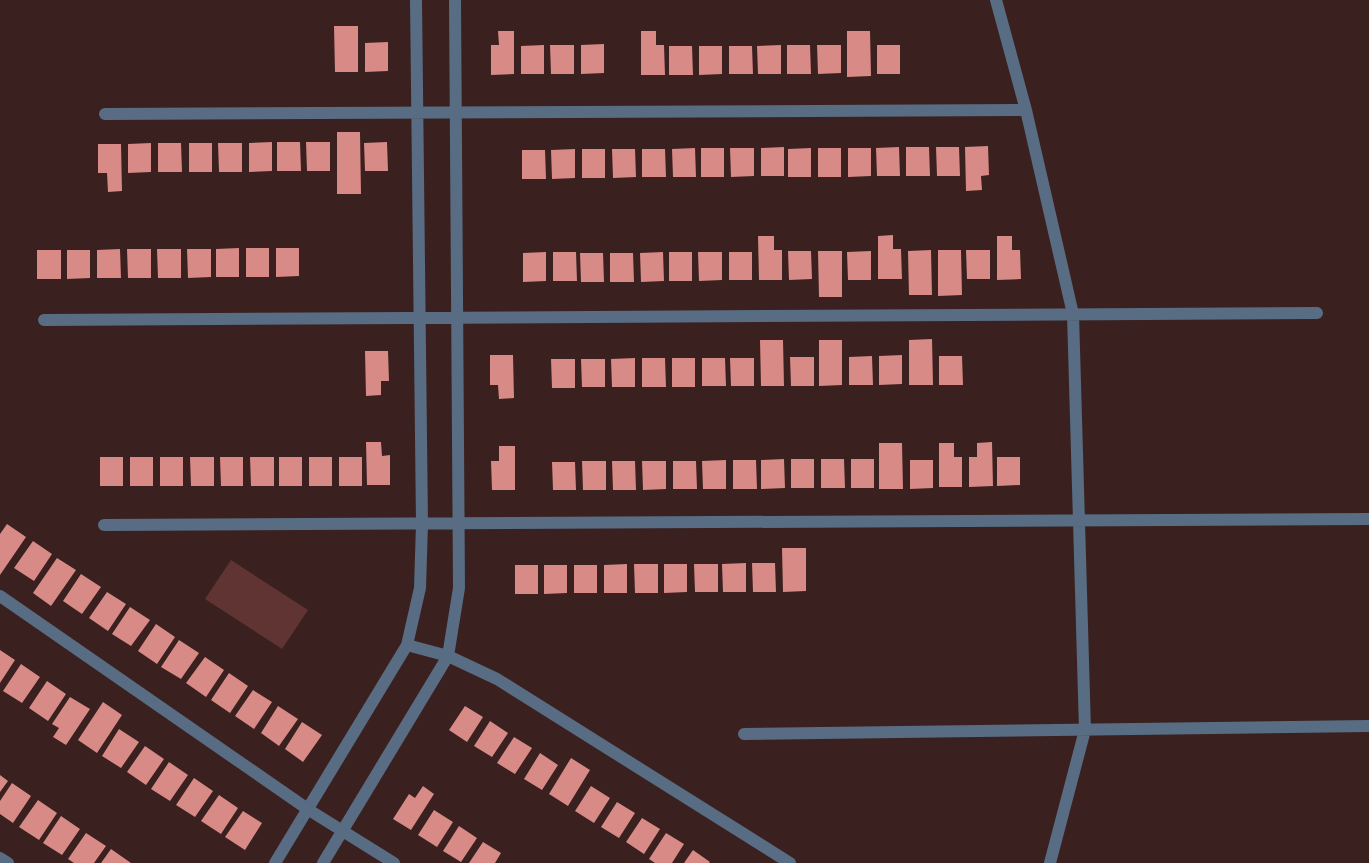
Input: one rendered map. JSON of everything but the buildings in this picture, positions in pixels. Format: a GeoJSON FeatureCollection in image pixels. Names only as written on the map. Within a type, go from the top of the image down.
{"type":"FeatureCollection","features":[{"type":"Feature","properties":{"kind":"street"},"geometry":{"type":"LineString","coordinates":[[275,863],[407,645],[420,588],[422,524],[416,0]]}},
{"type":"Feature","properties":{"kind":"street"},"geometry":{"type":"LineString","coordinates":[[323,863],[448,656],[459,588],[455,0]]}},
{"type":"Feature","properties":{"kind":"street"},"geometry":{"type":"LineString","coordinates":[[996,0],[1026,110],[1072,314],[1084,730],[1050,863]]}},
{"type":"Feature","properties":{"kind":"street"},"geometry":{"type":"LineString","coordinates":[[105,114],[1026,110]]}},
{"type":"Feature","properties":{"kind":"street"},"geometry":{"type":"LineString","coordinates":[[44,320],[1317,313]]}},
{"type":"Feature","properties":{"kind":"street"},"geometry":{"type":"LineString","coordinates":[[104,525],[1369,519]]}},
{"type":"Feature","properties":{"kind":"street"},"geometry":{"type":"LineString","coordinates":[[0,596],[308,810],[394,863]]}},
{"type":"Feature","properties":{"kind":"street"},"geometry":{"type":"LineString","coordinates":[[407,645],[448,656],[497,679],[790,863]]}},
{"type":"Feature","properties":{"kind":"street"},"geometry":{"type":"LineString","coordinates":[[744,734],[1369,726]]}},
{"type":"Feature","properties":{"kind":"street"},"geometry":{"type":"LineString","coordinates":[[0,858],[8,863]]}},
{"type":"Feature","properties":{"kind":"shaded area"},"geometry":{"type":"Polygon","coordinates":[[[231,560],[308,610],[282,649],[205,599],[231,560]]]}}]}
